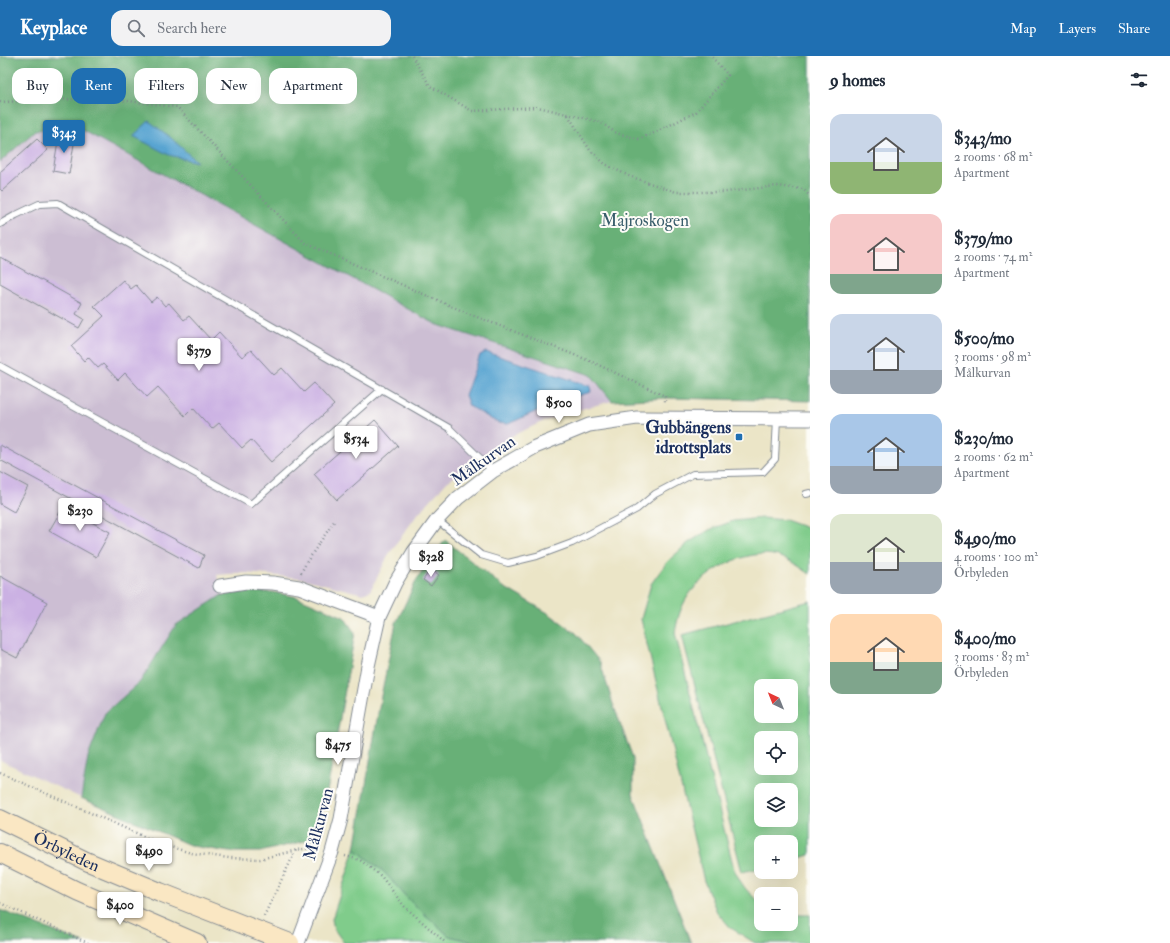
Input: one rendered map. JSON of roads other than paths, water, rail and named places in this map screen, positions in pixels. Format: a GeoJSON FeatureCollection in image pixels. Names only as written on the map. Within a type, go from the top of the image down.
{"type":"FeatureCollection","features":[{"type":"Feature","properties":{"kind":"main road","name":"Örbyleden"},"geometry":{"type":"LineString","coordinates":[[0,819],[86,861],[290,943]]}},
{"type":"Feature","properties":{"kind":"main road","name":"Örbyleden"},"geometry":{"type":"LineString","coordinates":[[0,853],[77,891],[196,943]]}},
{"type":"Feature","properties":{"kind":"street","name":"Målkurvan"},"geometry":{"type":"LineString","coordinates":[[298,943],[332,852],[341,819],[368,666],[379,617],[395,583],[413,553],[437,520],[458,498],[493,471],[535,447],[589,425],[637,418],[810,419]]}},
{"type":"Feature","properties":{"kind":"street"},"geometry":{"type":"LineString","coordinates":[[220,586],[253,582],[273,583],[298,587],[379,617]]}},
{"type":"Feature","properties":{"kind":"lane"},"geometry":{"type":"LineString","coordinates":[[0,224],[39,204],[58,203],[449,428],[493,471]]}},
{"type":"Feature","properties":{"kind":"lane"},"geometry":{"type":"LineString","coordinates":[[0,366],[251,504],[382,389]]}},
{"type":"Feature","properties":{"kind":"lane"},"geometry":{"type":"LineString","coordinates":[[437,520],[481,554],[508,563],[537,556],[572,543],[609,524],[637,509],[655,494],[693,474],[763,472],[775,459],[777,418]]}},
{"type":"Feature","properties":{"kind":"water"},"geometry":{"type":"Polygon","coordinates":[[[149,121],[171,138],[197,162],[169,155],[133,136],[149,121]]]}},
{"type":"Feature","properties":{"kind":"water"},"geometry":{"type":"Polygon","coordinates":[[[486,352],[590,386],[591,392],[557,402],[508,424],[498,423],[469,406],[465,395],[480,355],[486,352]]]}},
{"type":"Feature","properties":{"kind":"place","name":"Gubbängens idrottsplats"},"geometry":{"type":"Point","coordinates":[739,437]}},
{"type":"Feature","properties":{"kind":"park label","name":"Majroskogen"},"geometry":{"type":"Point","coordinates":[645,220]}}]}
